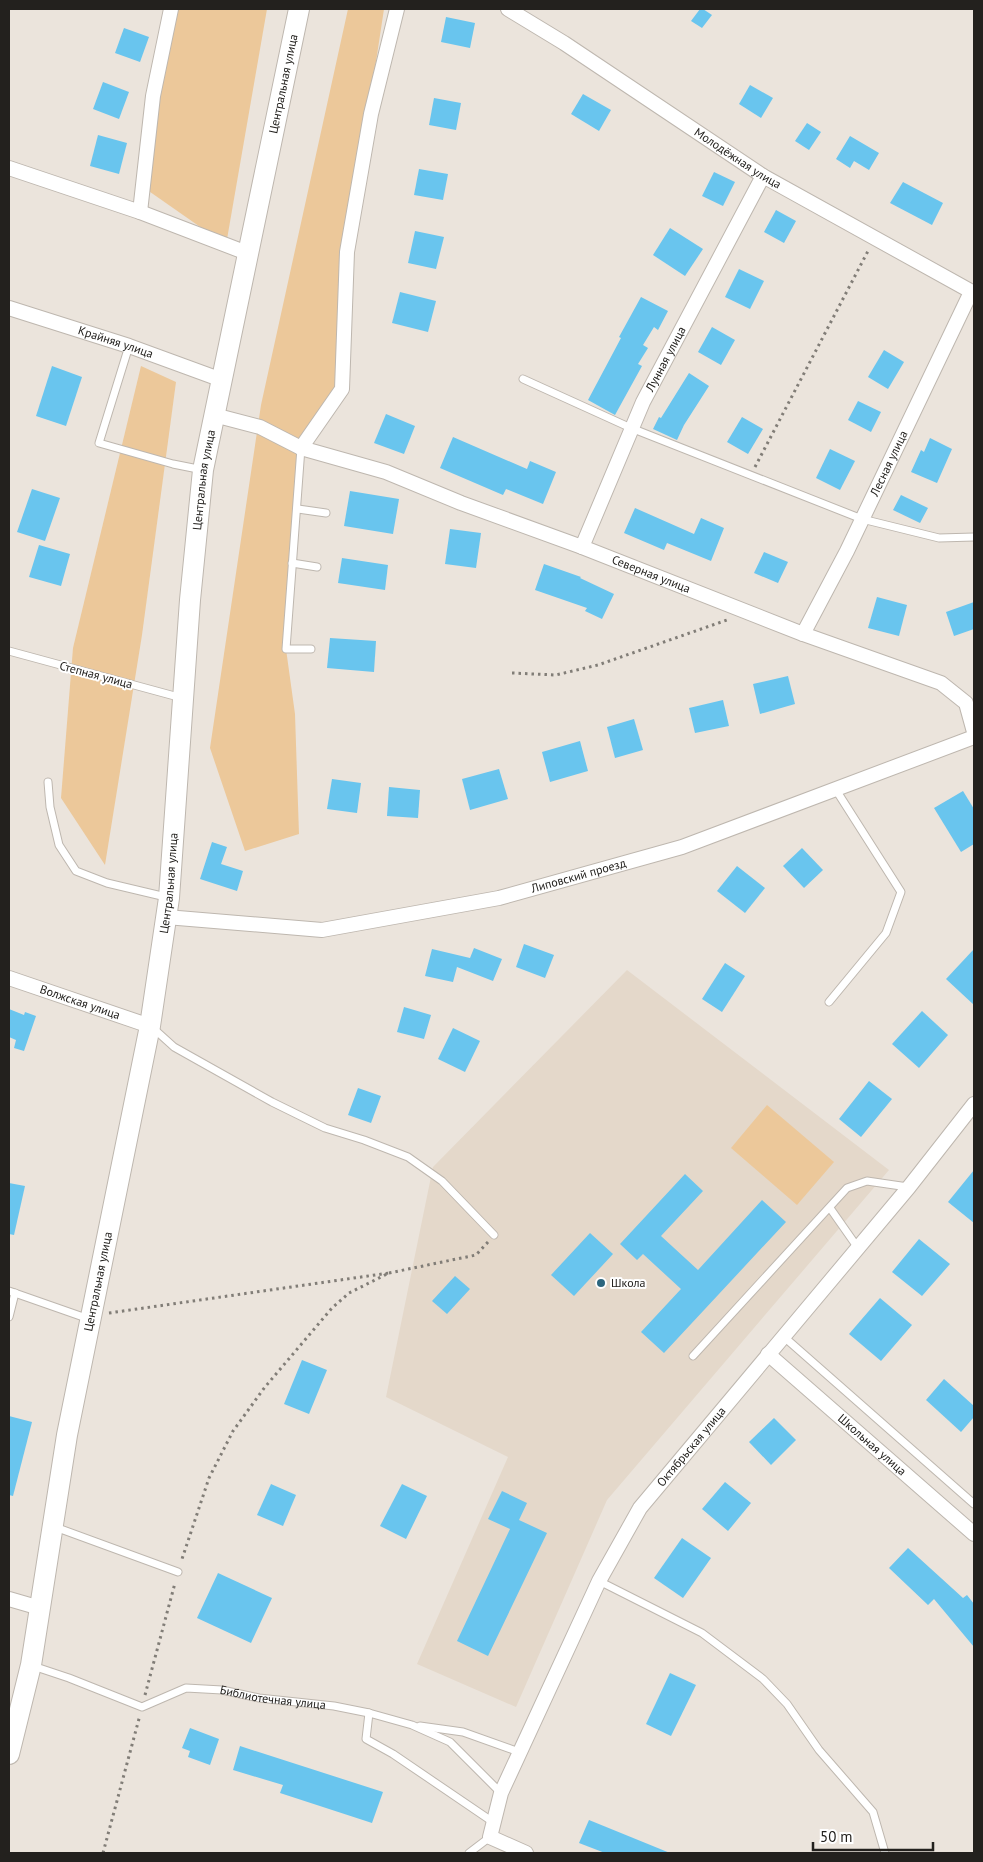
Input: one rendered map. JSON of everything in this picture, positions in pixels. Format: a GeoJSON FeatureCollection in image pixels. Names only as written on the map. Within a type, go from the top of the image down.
{"type":"FeatureCollection","features":[{"type":"Feature","properties":{"kind":"main road","name":"Центральная улица"},"geometry":{"type":"LineString","coordinates":[[9,1754],[31,1665],[67,1435],[150,1026],[168,908],[183,698],[203,470],[299,9]]}},
{"type":"Feature","properties":{"kind":"street"},"geometry":{"type":"LineString","coordinates":[[140,212],[153,96],[171,9]]}},
{"type":"Feature","properties":{"kind":"street"},"geometry":{"type":"LineString","coordinates":[[301,448],[342,388],[347,252],[371,114],[397,9]]}},
{"type":"Feature","properties":{"kind":"street","name":"Молодёжная улица"},"geometry":{"type":"LineString","coordinates":[[508,9],[564,43],[763,176],[973,293]]}},
{"type":"Feature","properties":{"kind":"street"},"geometry":{"type":"LineString","coordinates":[[9,168],[140,212],[247,253]]}},
{"type":"Feature","properties":{"kind":"street","name":"Лунная улица"},"geometry":{"type":"LineString","coordinates":[[582,547],[642,402],[763,176]]}},
{"type":"Feature","properties":{"kind":"street","name":"Лесная улица"},"geometry":{"type":"LineString","coordinates":[[803,634],[973,293]]}},
{"type":"Feature","properties":{"kind":"street","name":"Крайняя улица"},"geometry":{"type":"LineString","coordinates":[[9,308],[129,346],[222,380]]}},
{"type":"Feature","properties":{"kind":"street","name":"Северная улица"},"geometry":{"type":"LineString","coordinates":[[214,415],[260,427],[301,448],[386,472],[461,503],[582,547],[803,634],[941,683],[966,703],[974,732]]}},
{"type":"Feature","properties":{"kind":"street","name":"Липовский проезд"},"geometry":{"type":"LineString","coordinates":[[168,908],[322,930],[500,898],[682,847],[974,737]]}},
{"type":"Feature","properties":{"kind":"street","name":"Волжская улица"},"geometry":{"type":"LineString","coordinates":[[9,978],[150,1026]]}},
{"type":"Feature","properties":{"kind":"street","name":"Октябрьская улица"},"geometry":{"type":"LineString","coordinates":[[490,1837],[501,1792],[599,1580],[640,1508],[909,1187],[974,1104]]}},
{"type":"Feature","properties":{"kind":"street","name":"Школьная улица"},"geometry":{"type":"LineString","coordinates":[[768,1354],[974,1534]]}},
{"type":"Feature","properties":{"kind":"street"},"geometry":{"type":"LineString","coordinates":[[9,1599],[40,1608]]}},
{"type":"Feature","properties":{"kind":"street"},"geometry":{"type":"LineString","coordinates":[[490,1837],[526,1853]]}},
{"type":"Feature","properties":{"kind":"lane"},"geometry":{"type":"LineString","coordinates":[[129,346],[99,442],[173,464],[203,470]]}},
{"type":"Feature","properties":{"kind":"lane"},"geometry":{"type":"LineString","coordinates":[[523,379],[632,428],[862,519],[939,538],[974,537]]}},
{"type":"Feature","properties":{"kind":"lane"},"geometry":{"type":"LineString","coordinates":[[301,448],[298,509],[286,649],[311,649]]}},
{"type":"Feature","properties":{"kind":"lane"},"geometry":{"type":"LineString","coordinates":[[298,509],[326,513]]}},
{"type":"Feature","properties":{"kind":"lane"},"geometry":{"type":"LineString","coordinates":[[292,563],[316,567]]}},
{"type":"Feature","properties":{"kind":"lane","name":"Степная улица"},"geometry":{"type":"LineString","coordinates":[[9,651],[183,698]]}},
{"type":"Feature","properties":{"kind":"lane"},"geometry":{"type":"LineString","coordinates":[[48,782],[50,807],[58,846],[76,871],[168,908]]}},
{"type":"Feature","properties":{"kind":"lane"},"geometry":{"type":"LineString","coordinates":[[829,1002],[886,934],[901,892],[836,790]]}},
{"type":"Feature","properties":{"kind":"lane"},"geometry":{"type":"LineString","coordinates":[[150,1026],[174,1047],[272,1102],[324,1128],[364,1140],[408,1157],[442,1181],[494,1235]]}},
{"type":"Feature","properties":{"kind":"lane"},"geometry":{"type":"LineString","coordinates":[[693,1356],[847,1188],[868,1181],[909,1187]]}},
{"type":"Feature","properties":{"kind":"lane"},"geometry":{"type":"LineString","coordinates":[[830,1208],[858,1248]]}},
{"type":"Feature","properties":{"kind":"lane"},"geometry":{"type":"LineString","coordinates":[[9,1317],[12,1292],[91,1314]]}},
{"type":"Feature","properties":{"kind":"lane"},"geometry":{"type":"LineString","coordinates":[[783,1336],[974,1504]]}},
{"type":"Feature","properties":{"kind":"lane"},"geometry":{"type":"LineString","coordinates":[[52,1526],[178,1572]]}},
{"type":"Feature","properties":{"kind":"lane"},"geometry":{"type":"LineString","coordinates":[[599,1580],[702,1633],[763,1679],[787,1704],[819,1750],[873,1812],[886,1853]]}},
{"type":"Feature","properties":{"kind":"lane"},"geometry":{"type":"LineString","coordinates":[[31,1665],[142,1707]]}},
{"type":"Feature","properties":{"kind":"lane","name":"Библиотечная улица"},"geometry":{"type":"LineString","coordinates":[[142,1707],[186,1688],[222,1690],[259,1698],[334,1706],[369,1713],[412,1725],[450,1742],[501,1792]]}},
{"type":"Feature","properties":{"kind":"lane"},"geometry":{"type":"LineString","coordinates":[[369,1713],[366,1739],[393,1754],[493,1822]]}},
{"type":"Feature","properties":{"kind":"lane"},"geometry":{"type":"LineString","coordinates":[[412,1725],[463,1732],[520,1752]]}},
{"type":"Feature","properties":{"kind":"lane"},"geometry":{"type":"LineString","coordinates":[[469,1853],[490,1837]]}},
{"type":"Feature","properties":{"kind":"path"},"geometry":{"type":"LineString","coordinates":[[750,476],[874,238]]}},
{"type":"Feature","properties":{"kind":"path"},"geometry":{"type":"LineString","coordinates":[[512,673],[556,675],[598,665],[748,612]]}},
{"type":"Feature","properties":{"kind":"path"},"geometry":{"type":"LineString","coordinates":[[91,1314],[389,1273],[476,1255],[494,1235]]}},
{"type":"Feature","properties":{"kind":"path"},"geometry":{"type":"LineString","coordinates":[[103,1853],[178,1572],[209,1478],[233,1430],[265,1387],[332,1308],[349,1293],[389,1273]]}},
{"type":"Feature","properties":{"kind":"shaded area"},"geometry":{"type":"Polygon","coordinates":[[[177,9],[267,9],[226,245],[143,187],[177,9]]]}},
{"type":"Feature","properties":{"kind":"shaded area"},"geometry":{"type":"Polygon","coordinates":[[[348,9],[384,9],[347,252],[342,389],[301,448],[286,649],[295,714],[299,834],[245,851],[210,748],[261,405],[348,9]]]}},
{"type":"Feature","properties":{"kind":"shaded area"},"geometry":{"type":"Polygon","coordinates":[[[141,366],[176,382],[142,635],[105,865],[61,798],[73,648],[141,366]]]}},
{"type":"Feature","properties":{"kind":"shaded area","name":"Школа"},"geometry":{"type":"Polygon","coordinates":[[[627,970],[889,1170],[607,1500],[516,1707],[417,1664],[508,1457],[386,1397],[433,1167],[627,970]]]}},
{"type":"Feature","properties":{"kind":"shaded area"},"geometry":{"type":"Polygon","coordinates":[[[767,1105],[834,1162],[797,1205],[731,1148],[767,1105]]]}},
{"type":"Feature","properties":{"kind":"building"},"geometry":{"type":"Polygon","coordinates":[[[700,9],[712,15],[702,28],[691,21],[700,9]]]}},
{"type":"Feature","properties":{"kind":"building"},"geometry":{"type":"Polygon","coordinates":[[[446,17],[475,23],[470,48],[441,42],[446,17]]]}},
{"type":"Feature","properties":{"kind":"building"},"geometry":{"type":"Polygon","coordinates":[[[124,28],[149,37],[140,62],[115,53],[124,28]]]}},
{"type":"Feature","properties":{"kind":"building"},"geometry":{"type":"Polygon","coordinates":[[[103,82],[129,92],[119,119],[93,109],[103,82]]]}},
{"type":"Feature","properties":{"kind":"building"},"geometry":{"type":"Polygon","coordinates":[[[750,85],[773,98],[761,118],[739,104],[750,85]]]}},
{"type":"Feature","properties":{"kind":"building"},"geometry":{"type":"Polygon","coordinates":[[[583,94],[611,110],[599,131],[571,114],[583,94]]]}},
{"type":"Feature","properties":{"kind":"building"},"geometry":{"type":"Polygon","coordinates":[[[434,98],[461,103],[456,130],[429,125],[434,98]]]}},
{"type":"Feature","properties":{"kind":"building"},"geometry":{"type":"Polygon","coordinates":[[[807,123],[821,132],[809,150],[795,141],[807,123]]]}},
{"type":"Feature","properties":{"kind":"building"},"geometry":{"type":"Polygon","coordinates":[[[98,135],[127,143],[119,174],[90,166],[98,135]]]}},
{"type":"Feature","properties":{"kind":"building"},"geometry":{"type":"Polygon","coordinates":[[[850,136],[879,153],[869,170],[854,161],[850,168],[836,159],[850,136]]]}},
{"type":"Feature","properties":{"kind":"building"},"geometry":{"type":"Polygon","coordinates":[[[419,169],[448,174],[443,200],[414,195],[419,169]]]}},
{"type":"Feature","properties":{"kind":"building"},"geometry":{"type":"Polygon","coordinates":[[[714,172],[735,182],[723,206],[702,196],[714,172]]]}},
{"type":"Feature","properties":{"kind":"building"},"geometry":{"type":"Polygon","coordinates":[[[903,182],[943,203],[932,225],[890,203],[903,182]]]}},
{"type":"Feature","properties":{"kind":"building"},"geometry":{"type":"Polygon","coordinates":[[[776,210],[796,221],[784,243],[764,232],[776,210]]]}},
{"type":"Feature","properties":{"kind":"building"},"geometry":{"type":"Polygon","coordinates":[[[670,228],[703,249],[685,276],[653,255],[670,228]]]}},
{"type":"Feature","properties":{"kind":"building"},"geometry":{"type":"Polygon","coordinates":[[[415,231],[444,237],[436,269],[408,263],[415,231]]]}},
{"type":"Feature","properties":{"kind":"building"},"geometry":{"type":"Polygon","coordinates":[[[739,269],[764,281],[750,309],[725,297],[739,269]]]}},
{"type":"Feature","properties":{"kind":"building"},"geometry":{"type":"Polygon","coordinates":[[[400,292],[436,301],[428,332],[392,323],[400,292]]]}},
{"type":"Feature","properties":{"kind":"building"},"geometry":{"type":"Polygon","coordinates":[[[641,297],[668,311],[658,330],[654,327],[643,345],[648,348],[638,364],[642,366],[615,415],[588,400],[641,297]]]}},
{"type":"Feature","properties":{"kind":"building"},"geometry":{"type":"Polygon","coordinates":[[[712,327],[735,340],[721,365],[698,352],[712,327]]]}},
{"type":"Feature","properties":{"kind":"building"},"geometry":{"type":"Polygon","coordinates":[[[884,350],[904,362],[888,389],[868,377],[884,350]]]}},
{"type":"Feature","properties":{"kind":"building"},"geometry":{"type":"Polygon","coordinates":[[[52,366],[82,377],[66,426],[36,416],[52,366]]]}},
{"type":"Feature","properties":{"kind":"building"},"geometry":{"type":"Polygon","coordinates":[[[689,373],[709,386],[684,425],[677,440],[653,429],[689,373]]]}},
{"type":"Feature","properties":{"kind":"building"},"geometry":{"type":"Polygon","coordinates":[[[858,401],[881,412],[871,432],[848,420],[858,401]]]}},
{"type":"Feature","properties":{"kind":"building"},"geometry":{"type":"Polygon","coordinates":[[[386,414],[415,426],[404,454],[374,443],[386,414]]]}},
{"type":"Feature","properties":{"kind":"building"},"geometry":{"type":"Polygon","coordinates":[[[742,417],[763,429],[748,454],[727,442],[742,417]]]}},
{"type":"Feature","properties":{"kind":"building"},"geometry":{"type":"Polygon","coordinates":[[[453,437],[527,469],[530,461],[556,472],[543,504],[506,489],[503,495],[440,468],[453,437]]]}},
{"type":"Feature","properties":{"kind":"building"},"geometry":{"type":"Polygon","coordinates":[[[930,438],[952,449],[937,483],[911,472],[921,450],[924,452],[930,438]]]}},
{"type":"Feature","properties":{"kind":"building"},"geometry":{"type":"Polygon","coordinates":[[[830,449],[855,461],[840,490],[816,478],[830,449]]]}},
{"type":"Feature","properties":{"kind":"building"},"geometry":{"type":"Polygon","coordinates":[[[32,489],[60,498],[45,541],[17,532],[32,489]]]}},
{"type":"Feature","properties":{"kind":"building"},"geometry":{"type":"Polygon","coordinates":[[[350,491],[399,499],[393,534],[344,526],[350,491]]]}},
{"type":"Feature","properties":{"kind":"building"},"geometry":{"type":"Polygon","coordinates":[[[901,495],[928,508],[920,523],[893,510],[901,495]]]}},
{"type":"Feature","properties":{"kind":"building"},"geometry":{"type":"Polygon","coordinates":[[[635,508],[694,534],[701,518],[724,528],[711,561],[667,543],[664,550],[624,533],[635,508]]]}},
{"type":"Feature","properties":{"kind":"building"},"geometry":{"type":"Polygon","coordinates":[[[450,529],[481,533],[476,568],[445,564],[450,529]]]}},
{"type":"Feature","properties":{"kind":"building"},"geometry":{"type":"Polygon","coordinates":[[[39,545],[70,554],[61,586],[29,577],[39,545]]]}},
{"type":"Feature","properties":{"kind":"building"},"geometry":{"type":"Polygon","coordinates":[[[764,552],[788,562],[778,583],[754,573],[764,552]]]}},
{"type":"Feature","properties":{"kind":"building"},"geometry":{"type":"Polygon","coordinates":[[[342,558],[388,565],[385,590],[338,583],[342,558]]]}},
{"type":"Feature","properties":{"kind":"building"},"geometry":{"type":"Polygon","coordinates":[[[544,564],[581,577],[614,594],[602,619],[585,611],[587,608],[535,590],[544,564]]]}},
{"type":"Feature","properties":{"kind":"building"},"geometry":{"type":"Polygon","coordinates":[[[877,597],[907,605],[899,636],[868,628],[877,597]]]}},
{"type":"Feature","properties":{"kind":"building"},"geometry":{"type":"Polygon","coordinates":[[[974,602],[974,629],[954,636],[946,612],[974,602]]]}},
{"type":"Feature","properties":{"kind":"building"},"geometry":{"type":"Polygon","coordinates":[[[330,638],[376,641],[374,672],[327,668],[330,638]]]}},
{"type":"Feature","properties":{"kind":"building"},"geometry":{"type":"Polygon","coordinates":[[[788,676],[795,704],[760,714],[753,684],[788,676]]]}},
{"type":"Feature","properties":{"kind":"building"},"geometry":{"type":"Polygon","coordinates":[[[723,700],[729,726],[695,733],[689,708],[723,700]]]}},
{"type":"Feature","properties":{"kind":"building"},"geometry":{"type":"Polygon","coordinates":[[[634,719],[643,750],[615,758],[607,727],[634,719]]]}},
{"type":"Feature","properties":{"kind":"building"},"geometry":{"type":"Polygon","coordinates":[[[580,741],[588,771],[550,782],[542,752],[580,741]]]}},
{"type":"Feature","properties":{"kind":"building"},"geometry":{"type":"Polygon","coordinates":[[[499,769],[508,799],[470,810],[462,779],[499,769]]]}},
{"type":"Feature","properties":{"kind":"building"},"geometry":{"type":"Polygon","coordinates":[[[332,779],[361,783],[357,813],[327,809],[332,779]]]}},
{"type":"Feature","properties":{"kind":"building"},"geometry":{"type":"Polygon","coordinates":[[[389,787],[420,790],[418,818],[387,816],[389,787]]]}},
{"type":"Feature","properties":{"kind":"building"},"geometry":{"type":"Polygon","coordinates":[[[963,791],[974,809],[974,844],[961,852],[934,808],[963,791]]]}},
{"type":"Feature","properties":{"kind":"building"},"geometry":{"type":"Polygon","coordinates":[[[212,842],[227,847],[221,864],[243,871],[237,891],[200,879],[212,842]]]}},
{"type":"Feature","properties":{"kind":"building"},"geometry":{"type":"Polygon","coordinates":[[[802,848],[823,870],[804,888],[783,866],[802,848]]]}},
{"type":"Feature","properties":{"kind":"building"},"geometry":{"type":"Polygon","coordinates":[[[737,866],[765,888],[745,913],[717,891],[737,866]]]}},
{"type":"Feature","properties":{"kind":"building"},"geometry":{"type":"Polygon","coordinates":[[[524,944],[554,955],[545,978],[516,967],[524,944]]]}},
{"type":"Feature","properties":{"kind":"building"},"geometry":{"type":"Polygon","coordinates":[[[474,948],[502,959],[493,981],[457,967],[453,982],[425,976],[432,949],[470,958],[474,948]]]}},
{"type":"Feature","properties":{"kind":"building"},"geometry":{"type":"Polygon","coordinates":[[[974,949],[974,1005],[946,979],[974,949]]]}},
{"type":"Feature","properties":{"kind":"building"},"geometry":{"type":"Polygon","coordinates":[[[725,963],[745,976],[722,1012],[702,999],[725,963]]]}},
{"type":"Feature","properties":{"kind":"building"},"geometry":{"type":"Polygon","coordinates":[[[404,1007],[431,1015],[424,1039],[397,1032],[404,1007]]]}},
{"type":"Feature","properties":{"kind":"building"},"geometry":{"type":"Polygon","coordinates":[[[9,1009],[24,1015],[25,1012],[36,1016],[24,1051],[14,1048],[16,1040],[9,1037],[9,1009]]]}},
{"type":"Feature","properties":{"kind":"building"},"geometry":{"type":"Polygon","coordinates":[[[922,1011],[948,1035],[919,1068],[892,1044],[922,1011]]]}},
{"type":"Feature","properties":{"kind":"building"},"geometry":{"type":"Polygon","coordinates":[[[453,1028],[480,1041],[465,1072],[438,1059],[453,1028]]]}},
{"type":"Feature","properties":{"kind":"building"},"geometry":{"type":"Polygon","coordinates":[[[869,1081],[892,1099],[861,1137],[839,1119],[869,1081]]]}},
{"type":"Feature","properties":{"kind":"building"},"geometry":{"type":"Polygon","coordinates":[[[358,1088],[381,1096],[371,1123],[348,1115],[358,1088]]]}},
{"type":"Feature","properties":{"kind":"building"},"geometry":{"type":"Polygon","coordinates":[[[974,1170],[974,1223],[948,1202],[974,1170]]]}},
{"type":"Feature","properties":{"kind":"building"},"geometry":{"type":"Polygon","coordinates":[[[685,1174],[703,1191],[661,1236],[698,1270],[762,1200],[786,1222],[664,1353],[641,1332],[681,1289],[643,1254],[637,1260],[620,1244],[685,1174]]]}},
{"type":"Feature","properties":{"kind":"building"},"geometry":{"type":"Polygon","coordinates":[[[9,1183],[25,1186],[14,1235],[9,1234],[9,1183]]]}},
{"type":"Feature","properties":{"kind":"building"},"geometry":{"type":"Polygon","coordinates":[[[590,1233],[613,1254],[574,1296],[551,1275],[590,1233]]]}},
{"type":"Feature","properties":{"kind":"building"},"geometry":{"type":"Polygon","coordinates":[[[919,1239],[950,1264],[922,1296],[892,1272],[919,1239]]]}},
{"type":"Feature","properties":{"kind":"building"},"geometry":{"type":"Polygon","coordinates":[[[455,1276],[470,1289],[447,1314],[432,1301],[455,1276]]]}},
{"type":"Feature","properties":{"kind":"building"},"geometry":{"type":"Polygon","coordinates":[[[880,1298],[912,1325],[881,1361],[849,1334],[880,1298]]]}},
{"type":"Feature","properties":{"kind":"building"},"geometry":{"type":"Polygon","coordinates":[[[302,1360],[327,1370],[309,1414],[284,1404],[302,1360]]]}},
{"type":"Feature","properties":{"kind":"building"},"geometry":{"type":"Polygon","coordinates":[[[944,1379],[974,1406],[974,1417],[961,1432],[926,1400],[944,1379]]]}},
{"type":"Feature","properties":{"kind":"building"},"geometry":{"type":"Polygon","coordinates":[[[9,1416],[32,1422],[13,1496],[9,1495],[9,1416]]]}},
{"type":"Feature","properties":{"kind":"building"},"geometry":{"type":"Polygon","coordinates":[[[774,1418],[796,1440],[771,1465],[749,1442],[774,1418]]]}},
{"type":"Feature","properties":{"kind":"building"},"geometry":{"type":"Polygon","coordinates":[[[725,1482],[751,1503],[728,1531],[702,1509],[725,1482]]]}},
{"type":"Feature","properties":{"kind":"building"},"geometry":{"type":"Polygon","coordinates":[[[271,1484],[296,1495],[283,1526],[257,1515],[271,1484]]]}},
{"type":"Feature","properties":{"kind":"building"},"geometry":{"type":"Polygon","coordinates":[[[402,1484],[427,1496],[406,1539],[380,1526],[402,1484]]]}},
{"type":"Feature","properties":{"kind":"building"},"geometry":{"type":"Polygon","coordinates":[[[502,1491],[527,1503],[519,1520],[547,1533],[488,1656],[457,1641],[510,1529],[488,1519],[502,1491]]]}},
{"type":"Feature","properties":{"kind":"building"},"geometry":{"type":"Polygon","coordinates":[[[682,1538],[711,1558],[683,1598],[654,1578],[682,1538]]]}},
{"type":"Feature","properties":{"kind":"building"},"geometry":{"type":"Polygon","coordinates":[[[908,1548],[963,1598],[967,1595],[974,1604],[974,1647],[934,1599],[928,1605],[889,1568],[908,1548]]]}},
{"type":"Feature","properties":{"kind":"building"},"geometry":{"type":"Polygon","coordinates":[[[218,1573],[272,1598],[251,1643],[197,1618],[218,1573]]]}},
{"type":"Feature","properties":{"kind":"building"},"geometry":{"type":"Polygon","coordinates":[[[670,1673],[696,1685],[671,1736],[646,1724],[670,1673]]]}},
{"type":"Feature","properties":{"kind":"building"},"geometry":{"type":"Polygon","coordinates":[[[190,1728],[219,1739],[210,1765],[188,1757],[190,1751],[182,1748],[190,1728]]]}},
{"type":"Feature","properties":{"kind":"building"},"geometry":{"type":"Polygon","coordinates":[[[240,1746],[383,1792],[372,1823],[280,1793],[283,1785],[233,1770],[240,1746]]]}},
{"type":"Feature","properties":{"kind":"building"},"geometry":{"type":"Polygon","coordinates":[[[589,1820],[670,1853],[605,1853],[579,1843],[589,1820]]]}},
{"type":"Feature","properties":{"kind":"place","name":"Школа"},"geometry":{"type":"Point","coordinates":[601,1283]}}]}
